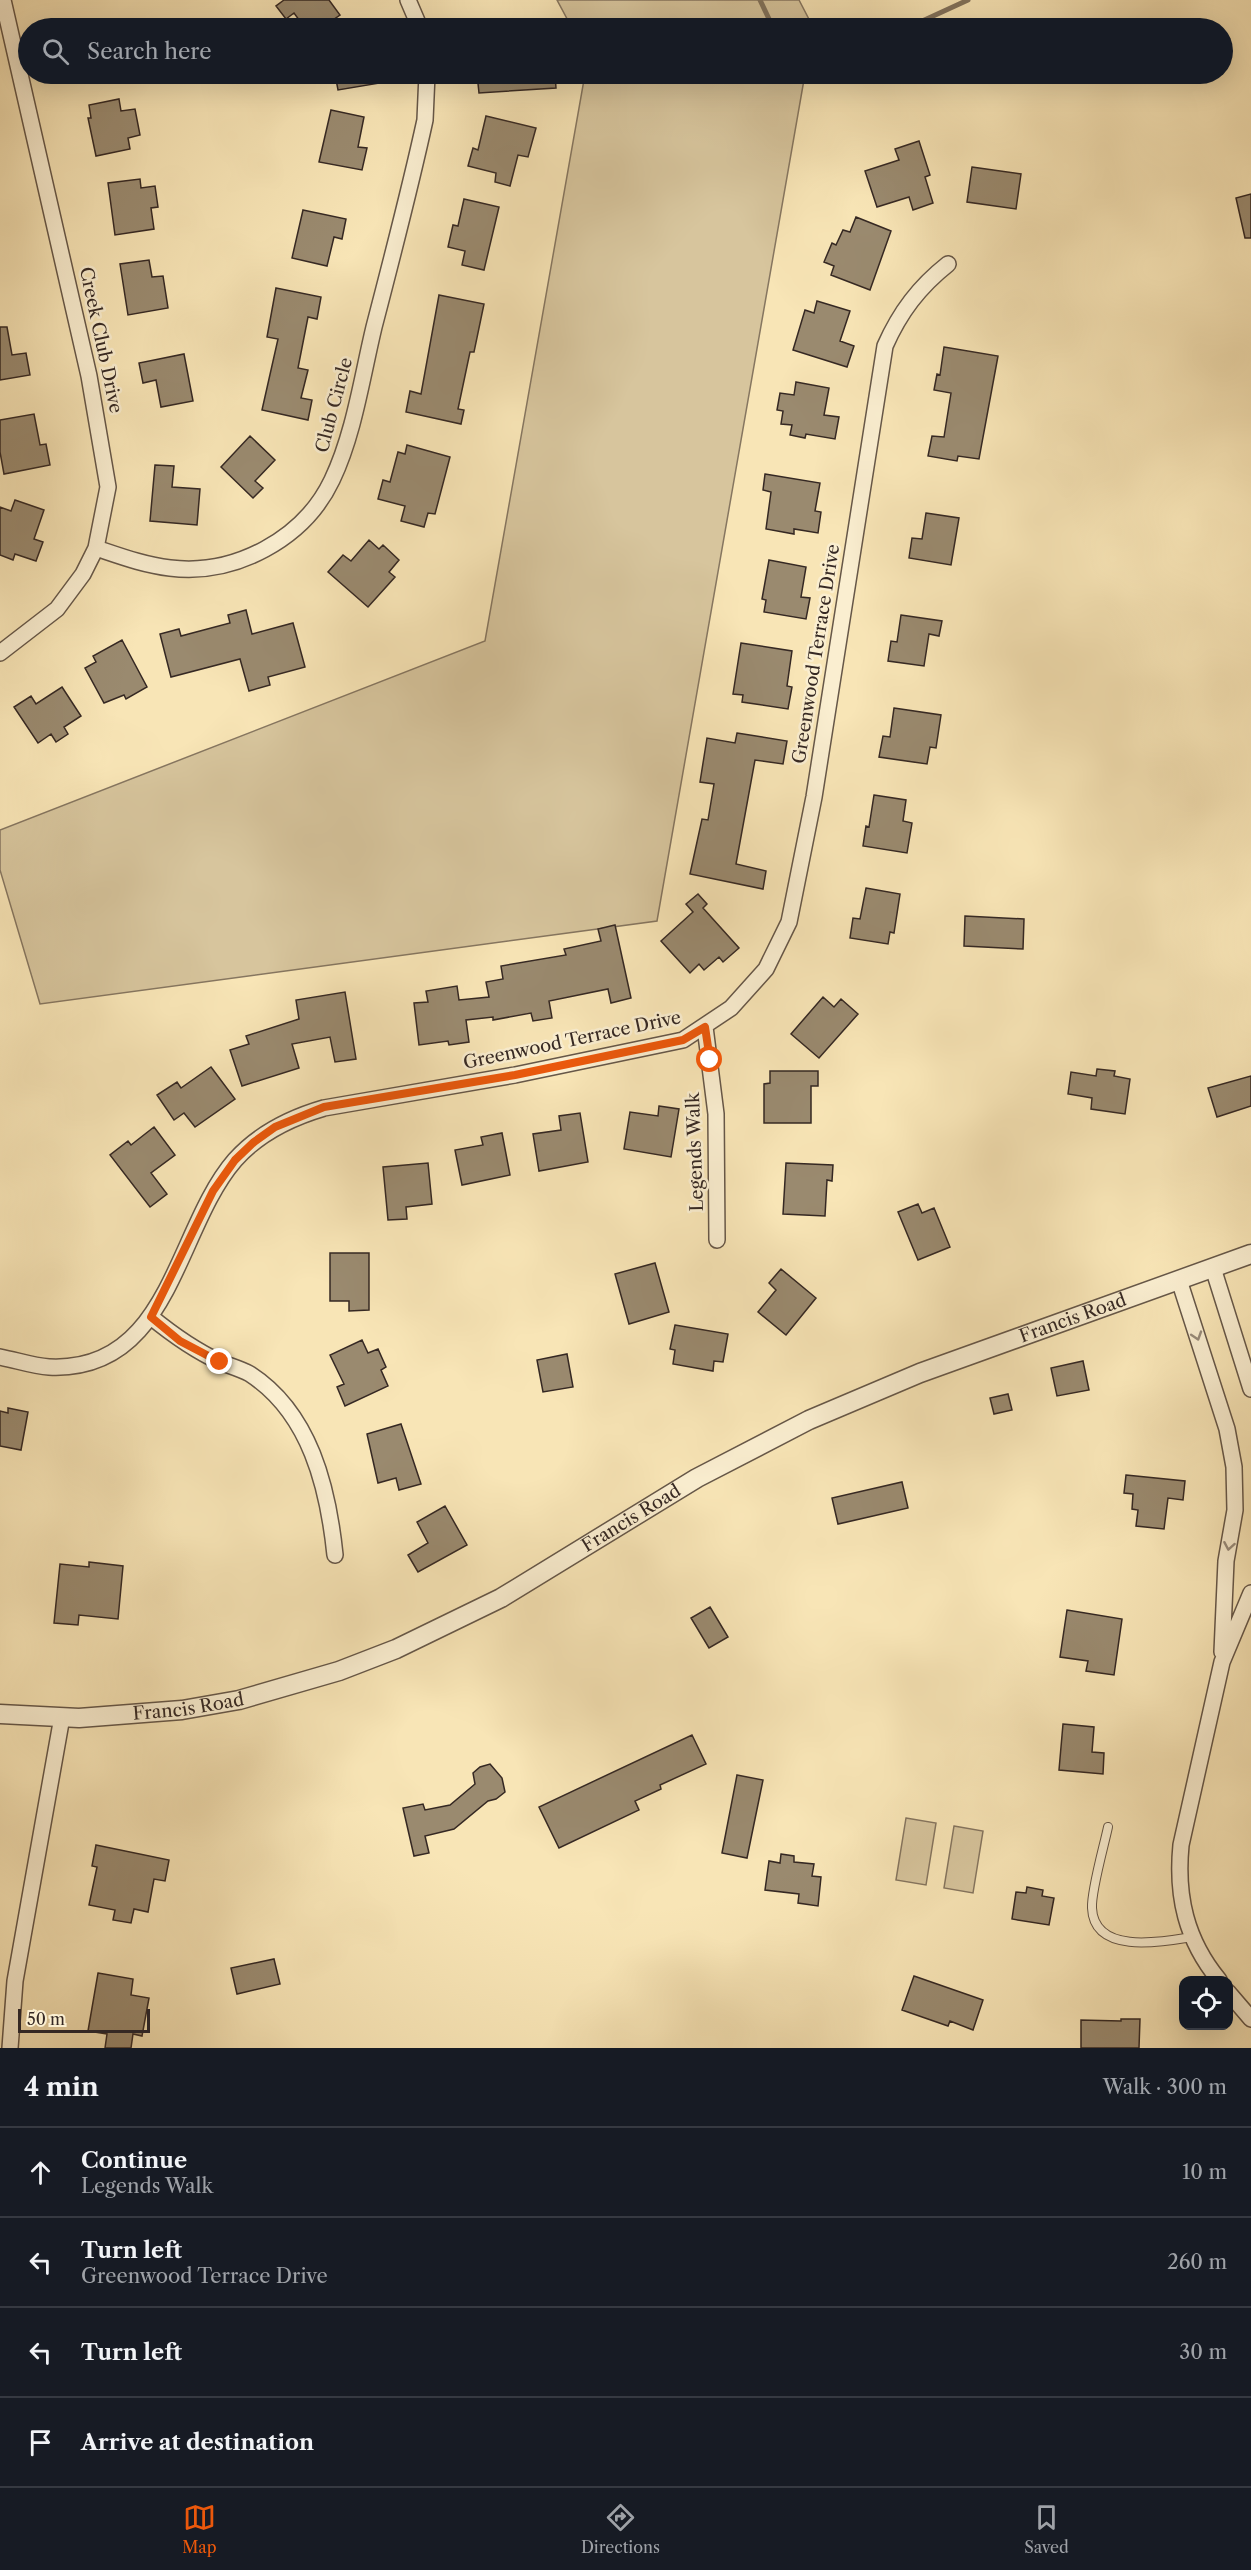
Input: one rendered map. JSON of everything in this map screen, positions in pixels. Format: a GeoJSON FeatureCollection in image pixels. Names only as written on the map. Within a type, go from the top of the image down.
{"type":"FeatureCollection","features":[{"type":"Feature","properties":{"kind":"street","name":"Creek Club Drive"},"geometry":{"type":"LineString","coordinates":[[3,0],[18,64]]}},
{"type":"Feature","properties":{"kind":"street"},"geometry":{"type":"LineString","coordinates":[[408,0],[416,18]]}},
{"type":"Feature","properties":{"kind":"street","name":"Creek Club Drive"},"geometry":{"type":"LineString","coordinates":[[0,653],[57,609],[82,574],[96,548],[108,487],[102,441],[23,84]]}},
{"type":"Feature","properties":{"kind":"street","name":"Club Circle"},"geometry":{"type":"LineString","coordinates":[[96,548],[146,564],[172,568],[199,569],[228,564],[255,555],[278,542],[299,525],[321,497],[331,482],[355,408],[426,120],[427,84]]}},
{"type":"Feature","properties":{"kind":"street","name":"Greenwood Terrace Drive"},"geometry":{"type":"LineString","coordinates":[[0,1357],[49,1367],[75,1365],[100,1357],[123,1345],[151,1317],[213,1191],[235,1160],[275,1127],[324,1107],[515,1075],[683,1040],[731,1008],[750,990],[779,946],[789,922],[814,797],[885,346],[910,300],[927,280],[948,264]]}},
{"type":"Feature","properties":{"kind":"street","name":"Legends Walk"},"geometry":{"type":"LineString","coordinates":[[705,1027],[716,1114],[717,1240]]}},
{"type":"Feature","properties":{"kind":"street","name":"Francis Road"},"geometry":{"type":"LineString","coordinates":[[0,1714],[62,1717],[131,1715],[231,1701],[290,1687],[358,1664],[396,1649],[501,1598],[697,1478],[809,1420],[920,1372],[1251,1254]]}},
{"type":"Feature","properties":{"kind":"street"},"geometry":{"type":"LineString","coordinates":[[1213,1268],[1251,1389]]}},
{"type":"Feature","properties":{"kind":"street"},"geometry":{"type":"LineString","coordinates":[[1179,1280],[1227,1429],[1234,1467],[1235,1510],[1226,1561],[1222,1662]]}},
{"type":"Feature","properties":{"kind":"street"},"geometry":{"type":"LineString","coordinates":[[151,1317],[180,1341],[247,1372],[269,1387],[287,1406],[302,1428],[321,1477],[331,1520],[335,1555]]}},
{"type":"Feature","properties":{"kind":"street"},"geometry":{"type":"LineString","coordinates":[[1216,1976],[1206,1964],[1192,1937],[1180,1899],[1178,1870],[1181,1845],[1222,1662],[1251,1593]]}},
{"type":"Feature","properties":{"kind":"street"},"geometry":{"type":"LineString","coordinates":[[10,2048],[15,1981],[51,1796],[62,1717]]}},
{"type":"Feature","properties":{"kind":"street"},"geometry":{"type":"LineString","coordinates":[[1233,1998],[1251,2019]]}},
{"type":"Feature","properties":{"kind":"lane"},"geometry":{"type":"LineString","coordinates":[[1108,1827],[1092,1908],[1097,1927],[1106,1936],[1127,1941],[1160,1943],[1192,1937]]}},
{"type":"Feature","properties":{"kind":"shaded area"},"geometry":{"type":"Polygon","coordinates":[[[557,0],[799,0],[808,18],[567,18],[557,0]]]}},
{"type":"Feature","properties":{"kind":"shaded area"},"geometry":{"type":"Polygon","coordinates":[[[583,84],[803,84],[657,921],[40,1004],[0,870],[0,830],[485,641],[583,84]]]}},
{"type":"Feature","properties":{"kind":"shaded area"},"geometry":{"type":"Polygon","coordinates":[[[906,1818],[936,1823],[926,1885],[896,1880],[906,1818]]]}},
{"type":"Feature","properties":{"kind":"shaded area"},"geometry":{"type":"Polygon","coordinates":[[[954,1826],[983,1831],[973,1893],[944,1888],[954,1826]]]}},
{"type":"Feature","properties":{"kind":"building"},"geometry":{"type":"Polygon","coordinates":[[[284,0],[329,0],[340,15],[336,18],[298,18],[294,13],[285,18],[276,6],[284,0]]]}},
{"type":"Feature","properties":{"kind":"building"},"geometry":{"type":"Polygon","coordinates":[[[337,84],[374,84],[338,90],[337,84]]]}},
{"type":"Feature","properties":{"kind":"building"},"geometry":{"type":"Polygon","coordinates":[[[478,84],[556,84],[556,88],[479,93],[478,84]]]}},
{"type":"Feature","properties":{"kind":"building"},"geometry":{"type":"Polygon","coordinates":[[[119,99],[121,111],[135,109],[140,135],[128,138],[130,149],[96,156],[88,118],[91,118],[89,105],[119,99]]]}},
{"type":"Feature","properties":{"kind":"building"},"geometry":{"type":"Polygon","coordinates":[[[331,110],[364,117],[358,147],[367,148],[362,170],[319,162],[331,110]]]}},
{"type":"Feature","properties":{"kind":"building"},"geometry":{"type":"Polygon","coordinates":[[[486,116],[536,128],[528,157],[518,155],[510,186],[495,182],[496,173],[468,166],[473,148],[478,150],[486,116]]]}},
{"type":"Feature","properties":{"kind":"building"},"geometry":{"type":"Polygon","coordinates":[[[919,141],[930,175],[925,177],[933,203],[913,210],[909,197],[877,207],[865,171],[899,160],[895,149],[919,141]]]}},
{"type":"Feature","properties":{"kind":"building"},"geometry":{"type":"Polygon","coordinates":[[[972,167],[1021,174],[1016,209],[967,202],[972,167]]]}},
{"type":"Feature","properties":{"kind":"building"},"geometry":{"type":"Polygon","coordinates":[[[140,179],[141,188],[155,186],[158,207],[151,208],[154,229],[115,235],[108,183],[140,179]]]}},
{"type":"Feature","properties":{"kind":"building"},"geometry":{"type":"Polygon","coordinates":[[[1251,194],[1251,238],[1245,238],[1236,198],[1251,194]]]}},
{"type":"Feature","properties":{"kind":"building"},"geometry":{"type":"Polygon","coordinates":[[[464,199],[499,207],[484,270],[462,265],[465,251],[448,247],[453,225],[458,226],[464,199]]]}},
{"type":"Feature","properties":{"kind":"building"},"geometry":{"type":"Polygon","coordinates":[[[303,210],[346,219],[342,239],[334,237],[327,266],[292,258],[303,210]]]}},
{"type":"Feature","properties":{"kind":"building"},"geometry":{"type":"Polygon","coordinates":[[[856,217],[891,231],[870,290],[831,275],[834,266],[824,262],[832,243],[836,245],[843,230],[850,232],[856,217]]]}},
{"type":"Feature","properties":{"kind":"building"},"geometry":{"type":"Polygon","coordinates":[[[149,260],[152,277],[163,276],[168,308],[128,315],[120,264],[149,260]]]}},
{"type":"Feature","properties":{"kind":"building"},"geometry":{"type":"Polygon","coordinates":[[[276,288],[321,297],[317,319],[308,317],[298,368],[308,370],[301,398],[312,400],[308,420],[262,410],[278,339],[267,337],[276,288]]]}},
{"type":"Feature","properties":{"kind":"building"},"geometry":{"type":"Polygon","coordinates":[[[439,295],[484,304],[474,352],[470,352],[458,409],[464,410],[461,424],[406,412],[410,391],[421,394],[439,295]]]}},
{"type":"Feature","properties":{"kind":"building"},"geometry":{"type":"Polygon","coordinates":[[[817,301],[850,311],[840,341],[854,346],[847,367],[793,350],[805,310],[814,313],[817,301]]]}},
{"type":"Feature","properties":{"kind":"building"},"geometry":{"type":"Polygon","coordinates":[[[0,327],[7,327],[12,355],[26,353],[30,375],[0,380],[0,327]]]}},
{"type":"Feature","properties":{"kind":"building"},"geometry":{"type":"Polygon","coordinates":[[[944,347],[998,356],[979,459],[958,456],[957,461],[928,456],[932,436],[944,437],[951,393],[934,390],[937,374],[940,375],[944,347]]]}},
{"type":"Feature","properties":{"kind":"building"},"geometry":{"type":"Polygon","coordinates":[[[184,354],[193,401],[161,407],[156,380],[143,383],[139,363],[184,354]]]}},
{"type":"Feature","properties":{"kind":"building"},"geometry":{"type":"Polygon","coordinates":[[[796,382],[829,388],[824,415],[839,417],[835,439],[806,434],[805,438],[790,435],[792,425],[781,424],[783,411],[777,410],[780,393],[794,395],[796,382]]]}},
{"type":"Feature","properties":{"kind":"building"},"geometry":{"type":"Polygon","coordinates":[[[34,414],[40,445],[46,444],[50,465],[4,474],[0,452],[0,420],[34,414]]]}},
{"type":"Feature","properties":{"kind":"building"},"geometry":{"type":"Polygon","coordinates":[[[250,436],[275,460],[255,481],[263,488],[253,498],[221,467],[250,436]]]}},
{"type":"Feature","properties":{"kind":"building"},"geometry":{"type":"Polygon","coordinates":[[[407,445],[450,457],[435,514],[428,513],[424,527],[401,521],[405,506],[378,499],[383,480],[390,482],[398,452],[405,454],[407,445]]]}},
{"type":"Feature","properties":{"kind":"building"},"geometry":{"type":"Polygon","coordinates":[[[155,465],[174,466],[172,487],[200,489],[197,525],[150,521],[155,465]]]}},
{"type":"Feature","properties":{"kind":"building"},"geometry":{"type":"Polygon","coordinates":[[[765,474],[820,483],[815,511],[821,512],[818,533],[794,529],[794,534],[766,529],[771,492],[763,490],[765,474]]]}},
{"type":"Feature","properties":{"kind":"building"},"geometry":{"type":"Polygon","coordinates":[[[15,500],[44,510],[34,539],[43,542],[36,561],[15,554],[13,560],[0,555],[0,507],[11,511],[15,500]]]}},
{"type":"Feature","properties":{"kind":"building"},"geometry":{"type":"Polygon","coordinates":[[[926,513],[959,518],[951,565],[909,558],[912,538],[922,539],[926,513]]]}},
{"type":"Feature","properties":{"kind":"building"},"geometry":{"type":"Polygon","coordinates":[[[369,540],[379,549],[383,545],[399,560],[389,572],[395,577],[368,607],[328,572],[343,555],[351,561],[369,540]]]}},
{"type":"Feature","properties":{"kind":"building"},"geometry":{"type":"Polygon","coordinates":[[[769,560],[806,567],[801,597],[810,598],[806,619],[764,612],[766,600],[762,599],[769,560]]]}},
{"type":"Feature","properties":{"kind":"building"},"geometry":{"type":"Polygon","coordinates":[[[246,610],[252,634],[293,623],[305,667],[268,677],[270,685],[249,691],[240,659],[171,677],[160,634],[179,629],[181,636],[230,623],[228,615],[246,610]]]}},
{"type":"Feature","properties":{"kind":"building"},"geometry":{"type":"Polygon","coordinates":[[[901,615],[942,621],[939,636],[929,634],[924,666],[888,661],[891,641],[897,642],[901,615]]]}},
{"type":"Feature","properties":{"kind":"building"},"geometry":{"type":"Polygon","coordinates":[[[122,640],[147,687],[126,699],[124,695],[104,703],[85,668],[96,662],[93,656],[122,640]]]}},
{"type":"Feature","properties":{"kind":"building"},"geometry":{"type":"Polygon","coordinates":[[[741,643],[792,651],[787,686],[792,687],[788,709],[742,702],[743,695],[733,694],[741,643]]]}},
{"type":"Feature","properties":{"kind":"building"},"geometry":{"type":"Polygon","coordinates":[[[62,687],[81,716],[64,727],[68,734],[56,742],[51,734],[38,743],[14,707],[31,696],[36,704],[62,687]]]}},
{"type":"Feature","properties":{"kind":"building"},"geometry":{"type":"Polygon","coordinates":[[[894,708],[941,715],[936,748],[930,747],[927,764],[879,757],[883,736],[890,737],[894,708]]]}},
{"type":"Feature","properties":{"kind":"building"},"geometry":{"type":"Polygon","coordinates":[[[737,733],[787,741],[783,764],[755,760],[736,864],[766,871],[763,889],[690,874],[702,819],[708,820],[714,784],[700,782],[707,738],[735,743],[737,733]]]}},
{"type":"Feature","properties":{"kind":"building"},"geometry":{"type":"Polygon","coordinates":[[[874,795],[906,800],[903,821],[912,823],[907,853],[863,846],[866,826],[869,827],[874,795]]]}},
{"type":"Feature","properties":{"kind":"building"},"geometry":{"type":"Polygon","coordinates":[[[866,888],[900,894],[894,933],[890,932],[888,944],[850,938],[853,918],[860,919],[866,888]]]}},
{"type":"Feature","properties":{"kind":"building"},"geometry":{"type":"Polygon","coordinates":[[[698,894],[707,904],[703,908],[739,948],[723,962],[719,957],[704,970],[699,964],[690,973],[661,941],[693,912],[686,904],[698,894]]]}},
{"type":"Feature","properties":{"kind":"building"},"geometry":{"type":"Polygon","coordinates":[[[965,916],[1024,919],[1023,949],[964,946],[965,916]]]}},
{"type":"Feature","properties":{"kind":"building"},"geometry":{"type":"Polygon","coordinates":[[[615,925],[631,998],[611,1003],[608,989],[549,1001],[552,1018],[533,1021],[531,1013],[493,1020],[493,1017],[466,1020],[469,1042],[449,1045],[448,1041],[419,1045],[414,1003],[428,1002],[426,991],[457,986],[459,1000],[489,997],[486,982],[503,979],[501,966],[566,955],[564,949],[601,941],[598,929],[615,925]]]}},
{"type":"Feature","properties":{"kind":"building"},"geometry":{"type":"Polygon","coordinates":[[[345,992],[356,1059],[335,1062],[330,1037],[292,1044],[299,1068],[242,1086],[230,1050],[249,1044],[246,1036],[299,1019],[296,1000],[345,992]]]}},
{"type":"Feature","properties":{"kind":"building"},"geometry":{"type":"Polygon","coordinates":[[[823,997],[834,1007],[841,999],[858,1014],[819,1058],[791,1034],[823,997]]]}},
{"type":"Feature","properties":{"kind":"building"},"geometry":{"type":"Polygon","coordinates":[[[211,1067],[235,1099],[195,1127],[184,1113],[174,1120],[157,1095],[177,1082],[181,1088],[211,1067]]]}},
{"type":"Feature","properties":{"kind":"building"},"geometry":{"type":"Polygon","coordinates":[[[1097,1069],[1115,1071],[1114,1076],[1130,1079],[1125,1114],[1091,1109],[1092,1098],[1068,1094],[1071,1072],[1096,1076],[1097,1069]]]}},
{"type":"Feature","properties":{"kind":"building"},"geometry":{"type":"Polygon","coordinates":[[[770,1071],[818,1071],[818,1086],[811,1086],[811,1123],[764,1123],[764,1084],[770,1083],[770,1071]]]}},
{"type":"Feature","properties":{"kind":"building"},"geometry":{"type":"Polygon","coordinates":[[[1251,1076],[1251,1106],[1217,1117],[1208,1088],[1251,1076]]]}},
{"type":"Feature","properties":{"kind":"building"},"geometry":{"type":"Polygon","coordinates":[[[659,1106],[679,1109],[671,1157],[624,1149],[630,1112],[658,1116],[659,1106]]]}},
{"type":"Feature","properties":{"kind":"building"},"geometry":{"type":"Polygon","coordinates":[[[580,1113],[588,1162],[539,1171],[533,1134],[561,1130],[559,1116],[580,1113]]]}},
{"type":"Feature","properties":{"kind":"building"},"geometry":{"type":"Polygon","coordinates":[[[154,1127],[175,1155],[151,1173],[167,1194],[150,1207],[110,1155],[128,1141],[131,1145],[154,1127]]]}},
{"type":"Feature","properties":{"kind":"building"},"geometry":{"type":"Polygon","coordinates":[[[502,1133],[510,1175],[462,1185],[455,1150],[483,1145],[481,1137],[502,1133]]]}},
{"type":"Feature","properties":{"kind":"building"},"geometry":{"type":"Polygon","coordinates":[[[428,1163],[432,1204],[406,1207],[407,1219],[388,1220],[383,1167],[428,1163]]]}},
{"type":"Feature","properties":{"kind":"building"},"geometry":{"type":"Polygon","coordinates":[[[786,1163],[833,1165],[832,1181],[827,1180],[825,1216],[783,1214],[786,1163]]]}},
{"type":"Feature","properties":{"kind":"building"},"geometry":{"type":"Polygon","coordinates":[[[918,1204],[922,1213],[934,1208],[950,1247],[918,1260],[898,1212],[918,1204]]]}},
{"type":"Feature","properties":{"kind":"building"},"geometry":{"type":"Polygon","coordinates":[[[330,1253],[369,1253],[369,1310],[349,1311],[349,1301],[330,1301],[330,1253]]]}},
{"type":"Feature","properties":{"kind":"building"},"geometry":{"type":"Polygon","coordinates":[[[655,1263],[669,1312],[629,1324],[615,1274],[655,1263]]]}},
{"type":"Feature","properties":{"kind":"building"},"geometry":{"type":"Polygon","coordinates":[[[781,1269],[816,1298],[786,1335],[758,1312],[776,1290],[769,1283],[781,1269]]]}},
{"type":"Feature","properties":{"kind":"building"},"geometry":{"type":"Polygon","coordinates":[[[675,1325],[728,1334],[723,1362],[714,1361],[713,1371],[673,1364],[675,1350],[670,1349],[675,1325]]]}},
{"type":"Feature","properties":{"kind":"building"},"geometry":{"type":"Polygon","coordinates":[[[362,1340],[368,1353],[378,1349],[386,1367],[381,1370],[388,1386],[345,1406],[337,1387],[344,1384],[330,1355],[362,1340]]]}},
{"type":"Feature","properties":{"kind":"building"},"geometry":{"type":"Polygon","coordinates":[[[567,1354],[573,1387],[543,1392],[537,1360],[567,1354]]]}},
{"type":"Feature","properties":{"kind":"building"},"geometry":{"type":"Polygon","coordinates":[[[1083,1361],[1089,1390],[1057,1396],[1051,1368],[1083,1361]]]}},
{"type":"Feature","properties":{"kind":"building"},"geometry":{"type":"Polygon","coordinates":[[[1008,1394],[1012,1410],[994,1414],[990,1398],[1008,1394]]]}},
{"type":"Feature","properties":{"kind":"building"},"geometry":{"type":"Polygon","coordinates":[[[8,1408],[28,1412],[21,1450],[0,1446],[0,1411],[8,1413],[8,1408]]]}},
{"type":"Feature","properties":{"kind":"building"},"geometry":{"type":"Polygon","coordinates":[[[401,1424],[421,1484],[399,1490],[396,1478],[378,1483],[367,1434],[401,1424]]]}},
{"type":"Feature","properties":{"kind":"building"},"geometry":{"type":"Polygon","coordinates":[[[1126,1475],[1185,1481],[1183,1500],[1168,1498],[1164,1529],[1136,1526],[1138,1510],[1132,1509],[1133,1494],[1124,1493],[1126,1475]]]}},
{"type":"Feature","properties":{"kind":"building"},"geometry":{"type":"Polygon","coordinates":[[[902,1482],[908,1508],[838,1524],[832,1498],[902,1482]]]}},
{"type":"Feature","properties":{"kind":"building"},"geometry":{"type":"Polygon","coordinates":[[[445,1506],[467,1545],[418,1572],[408,1555],[428,1543],[417,1522],[445,1506]]]}},
{"type":"Feature","properties":{"kind":"building"},"geometry":{"type":"Polygon","coordinates":[[[89,1562],[123,1566],[118,1619],[79,1615],[78,1625],[54,1623],[60,1564],[89,1567],[89,1562]]]}},
{"type":"Feature","properties":{"kind":"building"},"geometry":{"type":"Polygon","coordinates":[[[710,1607],[728,1637],[709,1648],[691,1618],[710,1607]]]}},
{"type":"Feature","properties":{"kind":"building"},"geometry":{"type":"Polygon","coordinates":[[[1067,1610],[1122,1619],[1114,1675],[1086,1671],[1088,1661],[1060,1657],[1067,1610]]]}},
{"type":"Feature","properties":{"kind":"building"},"geometry":{"type":"Polygon","coordinates":[[[1063,1724],[1094,1727],[1092,1752],[1104,1753],[1103,1774],[1059,1770],[1063,1724]]]}},
{"type":"Feature","properties":{"kind":"building"},"geometry":{"type":"Polygon","coordinates":[[[692,1735],[706,1764],[660,1785],[661,1789],[635,1801],[639,1810],[559,1848],[539,1807],[692,1735]]]}},
{"type":"Feature","properties":{"kind":"building"},"geometry":{"type":"Polygon","coordinates":[[[490,1764],[502,1778],[505,1792],[496,1799],[488,1801],[454,1829],[425,1836],[429,1853],[414,1856],[403,1808],[423,1804],[425,1810],[450,1805],[475,1784],[473,1773],[480,1767],[490,1764]]]}},
{"type":"Feature","properties":{"kind":"building"},"geometry":{"type":"Polygon","coordinates":[[[737,1775],[763,1780],[747,1858],[722,1853],[737,1775]]]}},
{"type":"Feature","properties":{"kind":"building"},"geometry":{"type":"Polygon","coordinates":[[[96,1845],[169,1860],[165,1881],[154,1879],[148,1912],[134,1909],[131,1923],[113,1920],[115,1910],[89,1905],[97,1867],[92,1866],[96,1845]]]}},
{"type":"Feature","properties":{"kind":"building"},"geometry":{"type":"Polygon","coordinates":[[[781,1854],[794,1856],[794,1862],[814,1864],[812,1876],[821,1877],[818,1906],[798,1903],[799,1894],[765,1890],[769,1861],[780,1863],[781,1854]]]}},
{"type":"Feature","properties":{"kind":"building"},"geometry":{"type":"Polygon","coordinates":[[[1027,1887],[1043,1890],[1042,1896],[1054,1898],[1049,1925],[1012,1919],[1016,1892],[1026,1893],[1027,1887]]]}},
{"type":"Feature","properties":{"kind":"building"},"geometry":{"type":"Polygon","coordinates":[[[274,1959],[280,1984],[237,1994],[231,1968],[274,1959]]]}},
{"type":"Feature","properties":{"kind":"building"},"geometry":{"type":"Polygon","coordinates":[[[98,1973],[133,1979],[131,1995],[149,1998],[142,2036],[133,2034],[131,2048],[105,2048],[107,2034],[88,2031],[98,1973]]]}},
{"type":"Feature","properties":{"kind":"building"},"geometry":{"type":"Polygon","coordinates":[[[914,1976],[983,2000],[973,2030],[950,2021],[948,2026],[902,2010],[914,1976]]]}},
{"type":"Feature","properties":{"kind":"building"},"geometry":{"type":"Polygon","coordinates":[[[1121,2019],[1140,2019],[1139,2048],[1081,2048],[1081,2020],[1121,2021],[1121,2019]]]}},
{"type":"Feature","properties":{"kind":"waterway"},"geometry":{"type":"LineString","coordinates":[[760,0],[769,18]]}},
{"type":"Feature","properties":{"kind":"waterway"},"geometry":{"type":"LineString","coordinates":[[929,18],[968,0]]}},
{"type":"Feature","properties":{"kind":"route"},"geometry":{"type":"LineString","coordinates":[[220,1362],[180,1341],[151,1317],[159,1306],[213,1191],[235,1160],[275,1127],[324,1107],[515,1075],[683,1040],[705,1027],[710,1060]]}}]}
